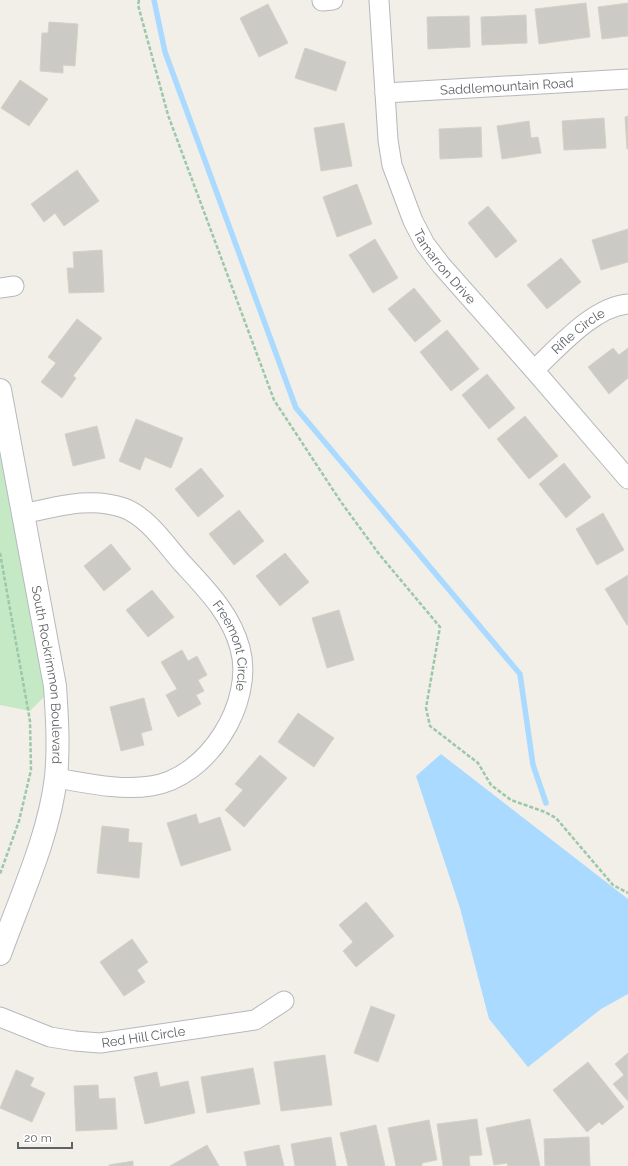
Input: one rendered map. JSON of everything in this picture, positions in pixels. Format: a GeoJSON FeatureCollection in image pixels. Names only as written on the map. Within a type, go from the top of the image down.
{"type":"FeatureCollection","features":[{"type":"Feature","properties":{"kind":"main road","name":"South Rockrimmon Boulevard"},"geometry":{"type":"LineString","coordinates":[[0,390],[55,686],[58,728],[56,778],[47,818],[36,856],[0,954]]}},
{"type":"Feature","properties":{"kind":"street","name":"Tamarron Drive"},"geometry":{"type":"LineString","coordinates":[[379,0],[388,140],[392,165],[413,221],[425,244],[441,265],[628,479]]}},
{"type":"Feature","properties":{"kind":"street","name":"Saddlemountain Road"},"geometry":{"type":"LineString","coordinates":[[385,93],[628,79]]}},
{"type":"Feature","properties":{"kind":"street","name":"Rifle Circle"},"geometry":{"type":"LineString","coordinates":[[534,370],[581,327],[598,315],[621,305],[628,304]]}},
{"type":"Feature","properties":{"kind":"street","name":"Freemont Circle"},"geometry":{"type":"LineString","coordinates":[[23,514],[81,502],[103,502],[125,508],[143,519],[219,605],[231,625],[240,648],[252,671],[229,724],[214,747],[196,764],[177,777],[153,786],[127,789],[56,778]]}},
{"type":"Feature","properties":{"kind":"street","name":"Red Hill Circle"},"geometry":{"type":"LineString","coordinates":[[0,1017],[50,1037],[100,1043],[255,1020],[284,1001]]}},
{"type":"Feature","properties":{"kind":"path"},"geometry":{"type":"LineString","coordinates":[[139,0],[138,5],[168,114],[274,400],[341,502],[379,554],[440,627],[426,708],[430,726],[478,762],[491,785],[511,800],[545,812],[556,818],[613,885],[628,893]]}},
{"type":"Feature","properties":{"kind":"path"},"geometry":{"type":"LineString","coordinates":[[0,553],[30,720],[30,770],[19,821],[0,874]]}},
{"type":"Feature","properties":{"kind":"green space"},"geometry":{"type":"Polygon","coordinates":[[[0,384],[55,686],[30,711],[0,705],[0,384]]]}},
{"type":"Feature","properties":{"kind":"water"},"geometry":{"type":"Polygon","coordinates":[[[441,754],[628,899],[628,994],[601,1009],[528,1067],[489,1019],[460,908],[416,776],[441,754]]]}},
{"type":"Feature","properties":{"kind":"building"},"geometry":{"type":"Polygon","coordinates":[[[586,3],[590,37],[539,44],[535,9],[586,3]]]}},
{"type":"Feature","properties":{"kind":"building"},"geometry":{"type":"Polygon","coordinates":[[[628,3],[628,36],[602,39],[598,7],[628,3]]]}},
{"type":"Feature","properties":{"kind":"building"},"geometry":{"type":"Polygon","coordinates":[[[268,4],[288,43],[259,57],[240,18],[268,4]]]}},
{"type":"Feature","properties":{"kind":"building"},"geometry":{"type":"Polygon","coordinates":[[[526,15],[527,43],[482,45],[481,17],[526,15]]]}},
{"type":"Feature","properties":{"kind":"building"},"geometry":{"type":"Polygon","coordinates":[[[469,16],[470,47],[428,49],[427,17],[469,16]]]}},
{"type":"Feature","properties":{"kind":"building"},"geometry":{"type":"Polygon","coordinates":[[[49,22],[78,24],[75,66],[63,65],[63,73],[40,71],[42,33],[48,33],[49,22]]]}},
{"type":"Feature","properties":{"kind":"building"},"geometry":{"type":"Polygon","coordinates":[[[305,48],[346,62],[336,91],[295,78],[305,48]]]}},
{"type":"Feature","properties":{"kind":"building"},"geometry":{"type":"Polygon","coordinates":[[[20,80],[48,99],[29,126],[1,108],[20,80]]]}},
{"type":"Feature","properties":{"kind":"building"},"geometry":{"type":"Polygon","coordinates":[[[628,116],[628,149],[627,149],[625,117],[628,116]]]}},
{"type":"Feature","properties":{"kind":"building"},"geometry":{"type":"Polygon","coordinates":[[[604,118],[606,148],[564,150],[562,121],[604,118]]]}},
{"type":"Feature","properties":{"kind":"building"},"geometry":{"type":"Polygon","coordinates":[[[529,121],[531,138],[538,137],[541,153],[502,159],[497,126],[529,121]]]}},
{"type":"Feature","properties":{"kind":"building"},"geometry":{"type":"Polygon","coordinates":[[[344,123],[352,166],[321,171],[314,128],[344,123]]]}},
{"type":"Feature","properties":{"kind":"building"},"geometry":{"type":"Polygon","coordinates":[[[481,127],[482,157],[440,159],[439,129],[481,127]]]}},
{"type":"Feature","properties":{"kind":"building"},"geometry":{"type":"Polygon","coordinates":[[[77,170],[99,201],[64,226],[55,213],[44,222],[31,204],[77,170]]]}},
{"type":"Feature","properties":{"kind":"building"},"geometry":{"type":"Polygon","coordinates":[[[357,184],[372,224],[337,237],[323,197],[357,184]]]}},
{"type":"Feature","properties":{"kind":"building"},"geometry":{"type":"Polygon","coordinates":[[[488,206],[517,241],[496,258],[468,223],[488,206]]]}},
{"type":"Feature","properties":{"kind":"building"},"geometry":{"type":"Polygon","coordinates":[[[628,229],[628,262],[601,270],[592,240],[628,229]]]}},
{"type":"Feature","properties":{"kind":"building"},"geometry":{"type":"Polygon","coordinates":[[[375,239],[398,278],[373,293],[349,255],[375,239]]]}},
{"type":"Feature","properties":{"kind":"building"},"geometry":{"type":"Polygon","coordinates":[[[102,250],[104,292],[69,293],[67,268],[74,268],[73,252],[102,250]]]}},
{"type":"Feature","properties":{"kind":"building"},"geometry":{"type":"Polygon","coordinates":[[[561,258],[581,282],[547,309],[527,285],[561,258]]]}},
{"type":"Feature","properties":{"kind":"building"},"geometry":{"type":"Polygon","coordinates":[[[414,288],[441,321],[415,342],[388,309],[414,288]]]}},
{"type":"Feature","properties":{"kind":"building"},"geometry":{"type":"Polygon","coordinates":[[[77,319],[102,338],[73,376],[76,378],[62,398],[41,382],[56,363],[48,357],[77,319]]]}},
{"type":"Feature","properties":{"kind":"building"},"geometry":{"type":"Polygon","coordinates":[[[447,330],[479,369],[451,391],[420,352],[447,330]]]}},
{"type":"Feature","properties":{"kind":"building"},"geometry":{"type":"Polygon","coordinates":[[[613,348],[619,355],[628,348],[628,378],[609,394],[588,367],[613,348]]]}},
{"type":"Feature","properties":{"kind":"building"},"geometry":{"type":"Polygon","coordinates":[[[487,374],[515,408],[489,429],[462,395],[487,374]]]}},
{"type":"Feature","properties":{"kind":"building"},"geometry":{"type":"Polygon","coordinates":[[[525,416],[558,456],[529,479],[497,439],[525,416]]]}},
{"type":"Feature","properties":{"kind":"building"},"geometry":{"type":"Polygon","coordinates":[[[136,419],[183,438],[171,468],[145,457],[140,470],[119,461],[136,419]]]}},
{"type":"Feature","properties":{"kind":"building"},"geometry":{"type":"Polygon","coordinates":[[[97,426],[105,458],[73,466],[65,434],[97,426]]]}},
{"type":"Feature","properties":{"kind":"building"},"geometry":{"type":"Polygon","coordinates":[[[564,463],[591,497],[566,518],[539,484],[564,463]]]}},
{"type":"Feature","properties":{"kind":"building"},"geometry":{"type":"Polygon","coordinates":[[[201,468],[224,496],[198,517],[175,489],[201,468]]]}},
{"type":"Feature","properties":{"kind":"building"},"geometry":{"type":"Polygon","coordinates":[[[239,510],[264,541],[234,565],[209,534],[239,510]]]}},
{"type":"Feature","properties":{"kind":"building"},"geometry":{"type":"Polygon","coordinates":[[[603,513],[624,550],[597,565],[576,529],[603,513]]]}},
{"type":"Feature","properties":{"kind":"building"},"geometry":{"type":"Polygon","coordinates":[[[111,544],[131,569],[104,591],[84,566],[111,544]]]}},
{"type":"Feature","properties":{"kind":"building"},"geometry":{"type":"Polygon","coordinates":[[[285,553],[309,582],[280,606],[256,576],[285,553]]]}},
{"type":"Feature","properties":{"kind":"building"},"geometry":{"type":"Polygon","coordinates":[[[628,575],[628,625],[627,625],[605,589],[628,575]]]}},
{"type":"Feature","properties":{"kind":"building"},"geometry":{"type":"Polygon","coordinates":[[[152,590],[174,617],[148,637],[126,610],[152,590]]]}},
{"type":"Feature","properties":{"kind":"building"},"geometry":{"type":"Polygon","coordinates":[[[339,610],[354,660],[327,668],[312,618],[339,610]]]}},
{"type":"Feature","properties":{"kind":"building"},"geometry":{"type":"Polygon","coordinates":[[[182,650],[188,661],[197,656],[207,675],[198,680],[204,691],[196,695],[201,704],[178,717],[166,695],[177,689],[161,662],[182,650]]]}},
{"type":"Feature","properties":{"kind":"building"},"geometry":{"type":"Polygon","coordinates":[[[144,698],[152,730],[141,733],[144,745],[121,751],[110,707],[144,698]]]}},
{"type":"Feature","properties":{"kind":"building"},"geometry":{"type":"Polygon","coordinates":[[[298,713],[334,738],[314,767],[278,742],[298,713]]]}},
{"type":"Feature","properties":{"kind":"building"},"geometry":{"type":"Polygon","coordinates":[[[260,755],[287,778],[244,827],[225,810],[243,790],[235,784],[260,755]]]}},
{"type":"Feature","properties":{"kind":"building"},"geometry":{"type":"Polygon","coordinates":[[[196,814],[199,824],[220,817],[231,850],[181,866],[167,823],[196,814]]]}},
{"type":"Feature","properties":{"kind":"building"},"geometry":{"type":"Polygon","coordinates":[[[102,826],[129,829],[128,842],[142,843],[139,878],[97,873],[102,826]]]}},
{"type":"Feature","properties":{"kind":"building"},"geometry":{"type":"Polygon","coordinates":[[[366,902],[394,936],[356,967],[343,951],[353,942],[339,925],[366,902]]]}},
{"type":"Feature","properties":{"kind":"building"},"geometry":{"type":"Polygon","coordinates":[[[132,939],[148,962],[137,970],[145,982],[124,996],[100,962],[132,939]]]}},
{"type":"Feature","properties":{"kind":"building"},"geometry":{"type":"Polygon","coordinates":[[[371,1006],[395,1015],[378,1062],[354,1053],[371,1006]]]}},
{"type":"Feature","properties":{"kind":"building"},"geometry":{"type":"Polygon","coordinates":[[[628,1053],[628,1101],[613,1084],[624,1075],[615,1064],[628,1053]]]}},
{"type":"Feature","properties":{"kind":"building"},"geometry":{"type":"Polygon","coordinates":[[[325,1055],[332,1105],[281,1111],[274,1062],[325,1055]]]}},
{"type":"Feature","properties":{"kind":"building"},"geometry":{"type":"Polygon","coordinates":[[[588,1062],[624,1107],[602,1125],[599,1122],[587,1132],[553,1090],[588,1062]]]}},
{"type":"Feature","properties":{"kind":"building"},"geometry":{"type":"Polygon","coordinates":[[[253,1068],[260,1104],[207,1113],[201,1077],[253,1068]]]}},
{"type":"Feature","properties":{"kind":"building"},"geometry":{"type":"Polygon","coordinates":[[[16,1070],[34,1078],[30,1086],[45,1093],[32,1122],[0,1108],[16,1070]]]}},
{"type":"Feature","properties":{"kind":"building"},"geometry":{"type":"Polygon","coordinates":[[[157,1072],[160,1087],[188,1081],[195,1113],[145,1124],[134,1077],[157,1072]]]}},
{"type":"Feature","properties":{"kind":"building"},"geometry":{"type":"Polygon","coordinates":[[[98,1085],[99,1099],[115,1098],[117,1129],[76,1131],[74,1086],[98,1085]]]}},
{"type":"Feature","properties":{"kind":"building"},"geometry":{"type":"Polygon","coordinates":[[[477,1119],[482,1155],[469,1156],[470,1166],[443,1166],[437,1124],[477,1119]]]}},
{"type":"Feature","properties":{"kind":"building"},"geometry":{"type":"Polygon","coordinates":[[[530,1119],[540,1166],[508,1166],[507,1163],[494,1165],[486,1128],[530,1119]]]}},
{"type":"Feature","properties":{"kind":"building"},"geometry":{"type":"Polygon","coordinates":[[[429,1120],[437,1160],[422,1163],[422,1166],[396,1166],[388,1128],[429,1120]]]}},
{"type":"Feature","properties":{"kind":"building"},"geometry":{"type":"Polygon","coordinates":[[[376,1125],[385,1166],[348,1166],[340,1133],[376,1125]]]}},
{"type":"Feature","properties":{"kind":"building"},"geometry":{"type":"Polygon","coordinates":[[[331,1137],[336,1166],[295,1166],[291,1144],[331,1137]]]}},
{"type":"Feature","properties":{"kind":"building"},"geometry":{"type":"Polygon","coordinates":[[[589,1137],[590,1166],[545,1166],[544,1139],[589,1137]]]}},
{"type":"Feature","properties":{"kind":"building"},"geometry":{"type":"Polygon","coordinates":[[[207,1145],[219,1166],[170,1166],[207,1145]]]}},
{"type":"Feature","properties":{"kind":"building"},"geometry":{"type":"Polygon","coordinates":[[[279,1145],[284,1166],[247,1166],[244,1152],[279,1145]]]}},
{"type":"Feature","properties":{"kind":"building"},"geometry":{"type":"Polygon","coordinates":[[[133,1161],[133,1166],[109,1166],[109,1165],[133,1161]]]}},
{"type":"Feature","properties":{"kind":"waterway"},"geometry":{"type":"LineString","coordinates":[[154,0],[165,52],[296,408],[520,674],[533,765],[546,803]]}}]}
